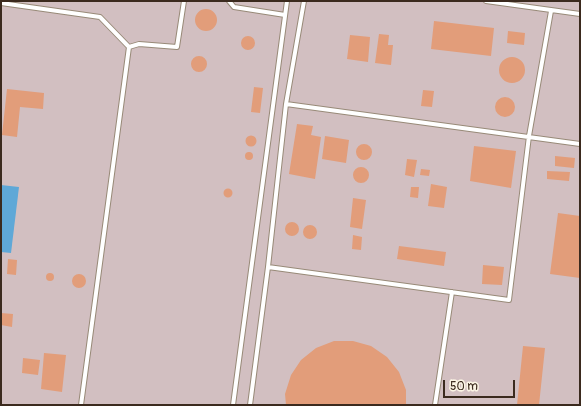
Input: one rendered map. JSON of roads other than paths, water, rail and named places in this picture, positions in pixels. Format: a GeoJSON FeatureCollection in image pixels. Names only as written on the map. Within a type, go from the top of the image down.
{"type":"FeatureCollection","features":[{"type":"Feature","properties":{"kind":"lane"},"geometry":{"type":"LineString","coordinates":[[129,47],[139,44],[177,47],[184,1]]}},
{"type":"Feature","properties":{"kind":"lane"},"geometry":{"type":"LineString","coordinates":[[229,1],[234,7],[285,15]]}},
{"type":"Feature","properties":{"kind":"lane"},"geometry":{"type":"LineString","coordinates":[[233,405],[287,1]]}},
{"type":"Feature","properties":{"kind":"lane"},"geometry":{"type":"LineString","coordinates":[[250,405],[268,267],[286,104],[304,1]]}},
{"type":"Feature","properties":{"kind":"lane"},"geometry":{"type":"LineString","coordinates":[[486,1],[580,14]]}},
{"type":"Feature","properties":{"kind":"lane"},"geometry":{"type":"LineString","coordinates":[[1,3],[100,17],[129,47]]}},
{"type":"Feature","properties":{"kind":"lane"},"geometry":{"type":"LineString","coordinates":[[268,267],[509,300],[530,136],[551,11]]}},
{"type":"Feature","properties":{"kind":"lane"},"geometry":{"type":"LineString","coordinates":[[81,405],[129,47]]}},
{"type":"Feature","properties":{"kind":"lane"},"geometry":{"type":"LineString","coordinates":[[286,104],[580,144]]}},
{"type":"Feature","properties":{"kind":"lane"},"geometry":{"type":"LineString","coordinates":[[435,405],[452,292]]}},
{"type":"Feature","properties":{"kind":"water"},"geometry":{"type":"Polygon","coordinates":[[[1,185],[19,187],[11,253],[1,252],[1,185]]]}}]}
